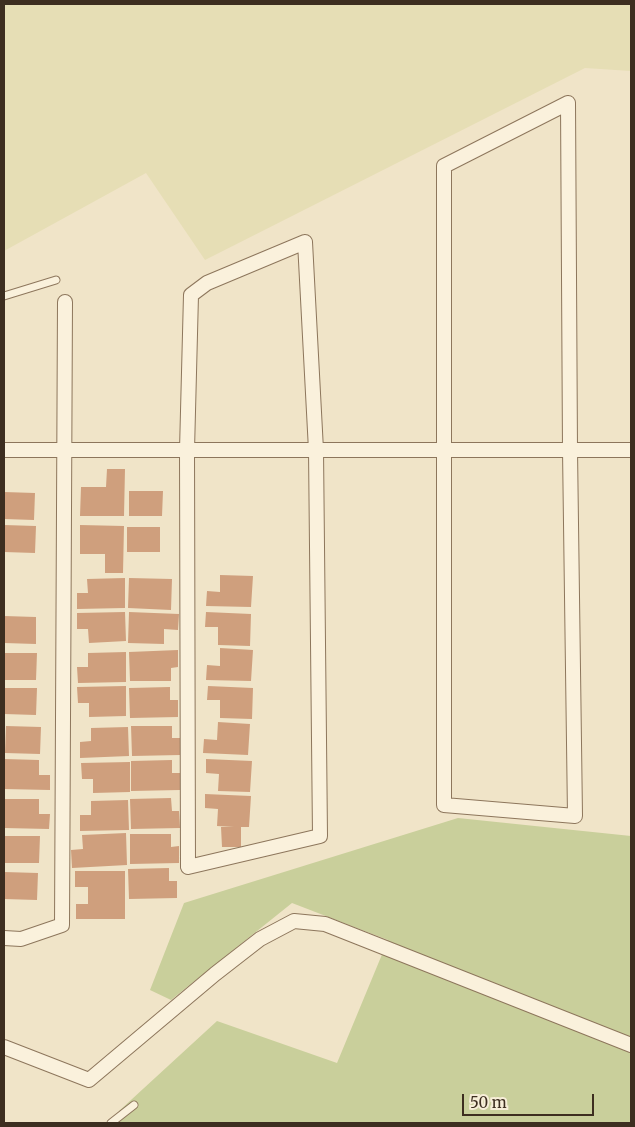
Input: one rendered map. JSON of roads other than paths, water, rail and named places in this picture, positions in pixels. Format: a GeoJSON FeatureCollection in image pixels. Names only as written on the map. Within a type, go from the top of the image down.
{"type":"FeatureCollection","features":[{"type":"Feature","properties":{"kind":"street"},"geometry":{"type":"LineString","coordinates":[[568,103],[570,450],[575,816],[444,805],[444,166],[568,103]]}},
{"type":"Feature","properties":{"kind":"street"},"geometry":{"type":"LineString","coordinates":[[305,242],[316,450],[320,836],[188,867],[187,450],[191,295],[207,283],[305,242]]}},
{"type":"Feature","properties":{"kind":"street"},"geometry":{"type":"LineString","coordinates":[[4,938],[21,938],[62,925],[64,302]]}},
{"type":"Feature","properties":{"kind":"street"},"geometry":{"type":"LineString","coordinates":[[4,450],[631,450]]}},
{"type":"Feature","properties":{"kind":"street"},"geometry":{"type":"LineString","coordinates":[[4,1047],[89,1080],[215,974],[260,939],[294,921],[325,924],[631,1045]]}},
{"type":"Feature","properties":{"kind":"lane"},"geometry":{"type":"LineString","coordinates":[[4,296],[56,280]]}},
{"type":"Feature","properties":{"kind":"lane"},"geometry":{"type":"LineString","coordinates":[[111,1123],[134,1105]]}}]}
